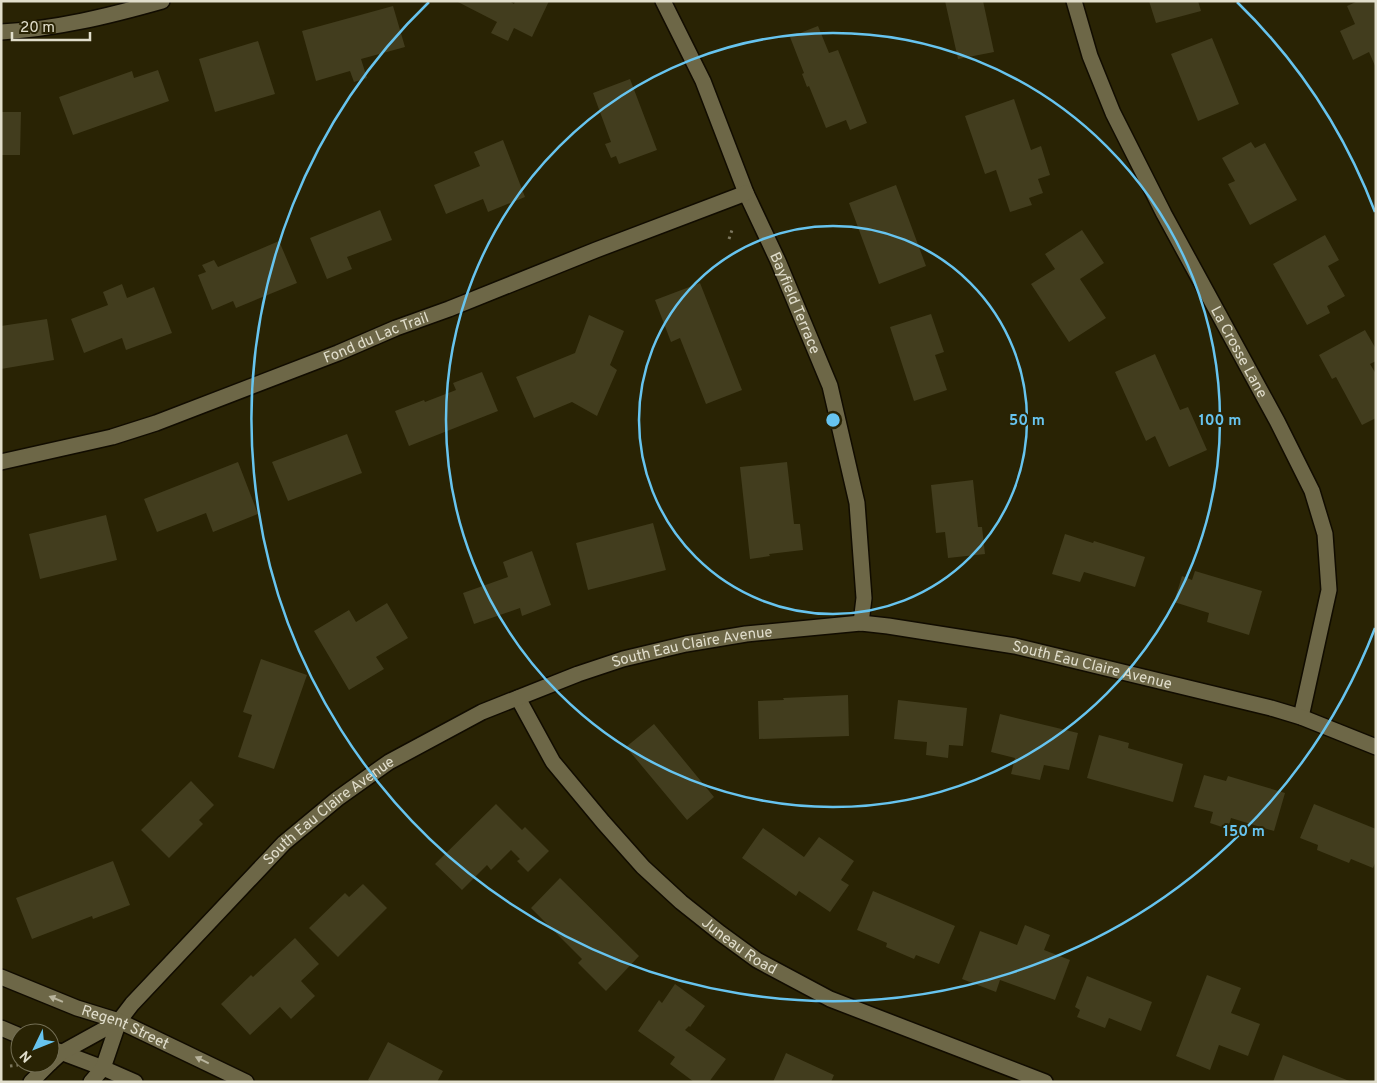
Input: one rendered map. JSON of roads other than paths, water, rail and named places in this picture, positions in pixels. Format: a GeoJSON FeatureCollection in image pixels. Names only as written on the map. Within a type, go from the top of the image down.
{"type":"FeatureCollection","features":[{"type":"Feature","properties":{"kind":"street"},"geometry":{"type":"LineString","coordinates":[[1,32],[91,20],[162,1]]}},
{"type":"Feature","properties":{"kind":"street","name":"Bayfield Terrace"},"geometry":{"type":"LineString","coordinates":[[663,1],[703,81],[746,193],[778,261],[830,386],[857,503],[864,598],[862,623]]}},
{"type":"Feature","properties":{"kind":"street","name":"La Crosse Lane"},"geometry":{"type":"LineString","coordinates":[[1074,1],[1090,56],[1113,113],[1164,214],[1277,421],[1312,491],[1326,534],[1329,590],[1300,717]]}},
{"type":"Feature","properties":{"kind":"street","name":"Fond du Lac Trail"},"geometry":{"type":"LineString","coordinates":[[1,462],[112,438],[338,353],[396,328],[746,193]]}},
{"type":"Feature","properties":{"kind":"street","name":"South Eau Claire Avenue"},"geometry":{"type":"LineString","coordinates":[[119,1021],[132,1004],[284,843],[337,799],[389,762],[482,712],[578,674],[623,659],[686,644],[746,634],[862,623],[888,626],[1015,646],[1263,706],[1300,717],[1376,747]]}},
{"type":"Feature","properties":{"kind":"street","name":"Juneau Road"},"geometry":{"type":"LineString","coordinates":[[518,698],[553,762],[602,822],[643,867],[681,902],[720,933],[757,960],[830,999],[1044,1082]]}},
{"type":"Feature","properties":{"kind":"street","name":"Regent Street"},"geometry":{"type":"LineString","coordinates":[[1,977],[77,1008],[119,1021],[246,1082]]}},
{"type":"Feature","properties":{"kind":"street"},"geometry":{"type":"LineString","coordinates":[[60,1048],[119,1021]]}},
{"type":"Feature","properties":{"kind":"street"},"geometry":{"type":"LineString","coordinates":[[91,1082],[103,1068],[119,1021]]}},
{"type":"Feature","properties":{"kind":"street"},"geometry":{"type":"LineString","coordinates":[[60,1052],[135,1082]]}},
{"type":"Feature","properties":{"kind":"street"},"geometry":{"type":"LineString","coordinates":[[31,1082],[40,1073]]}}]}
